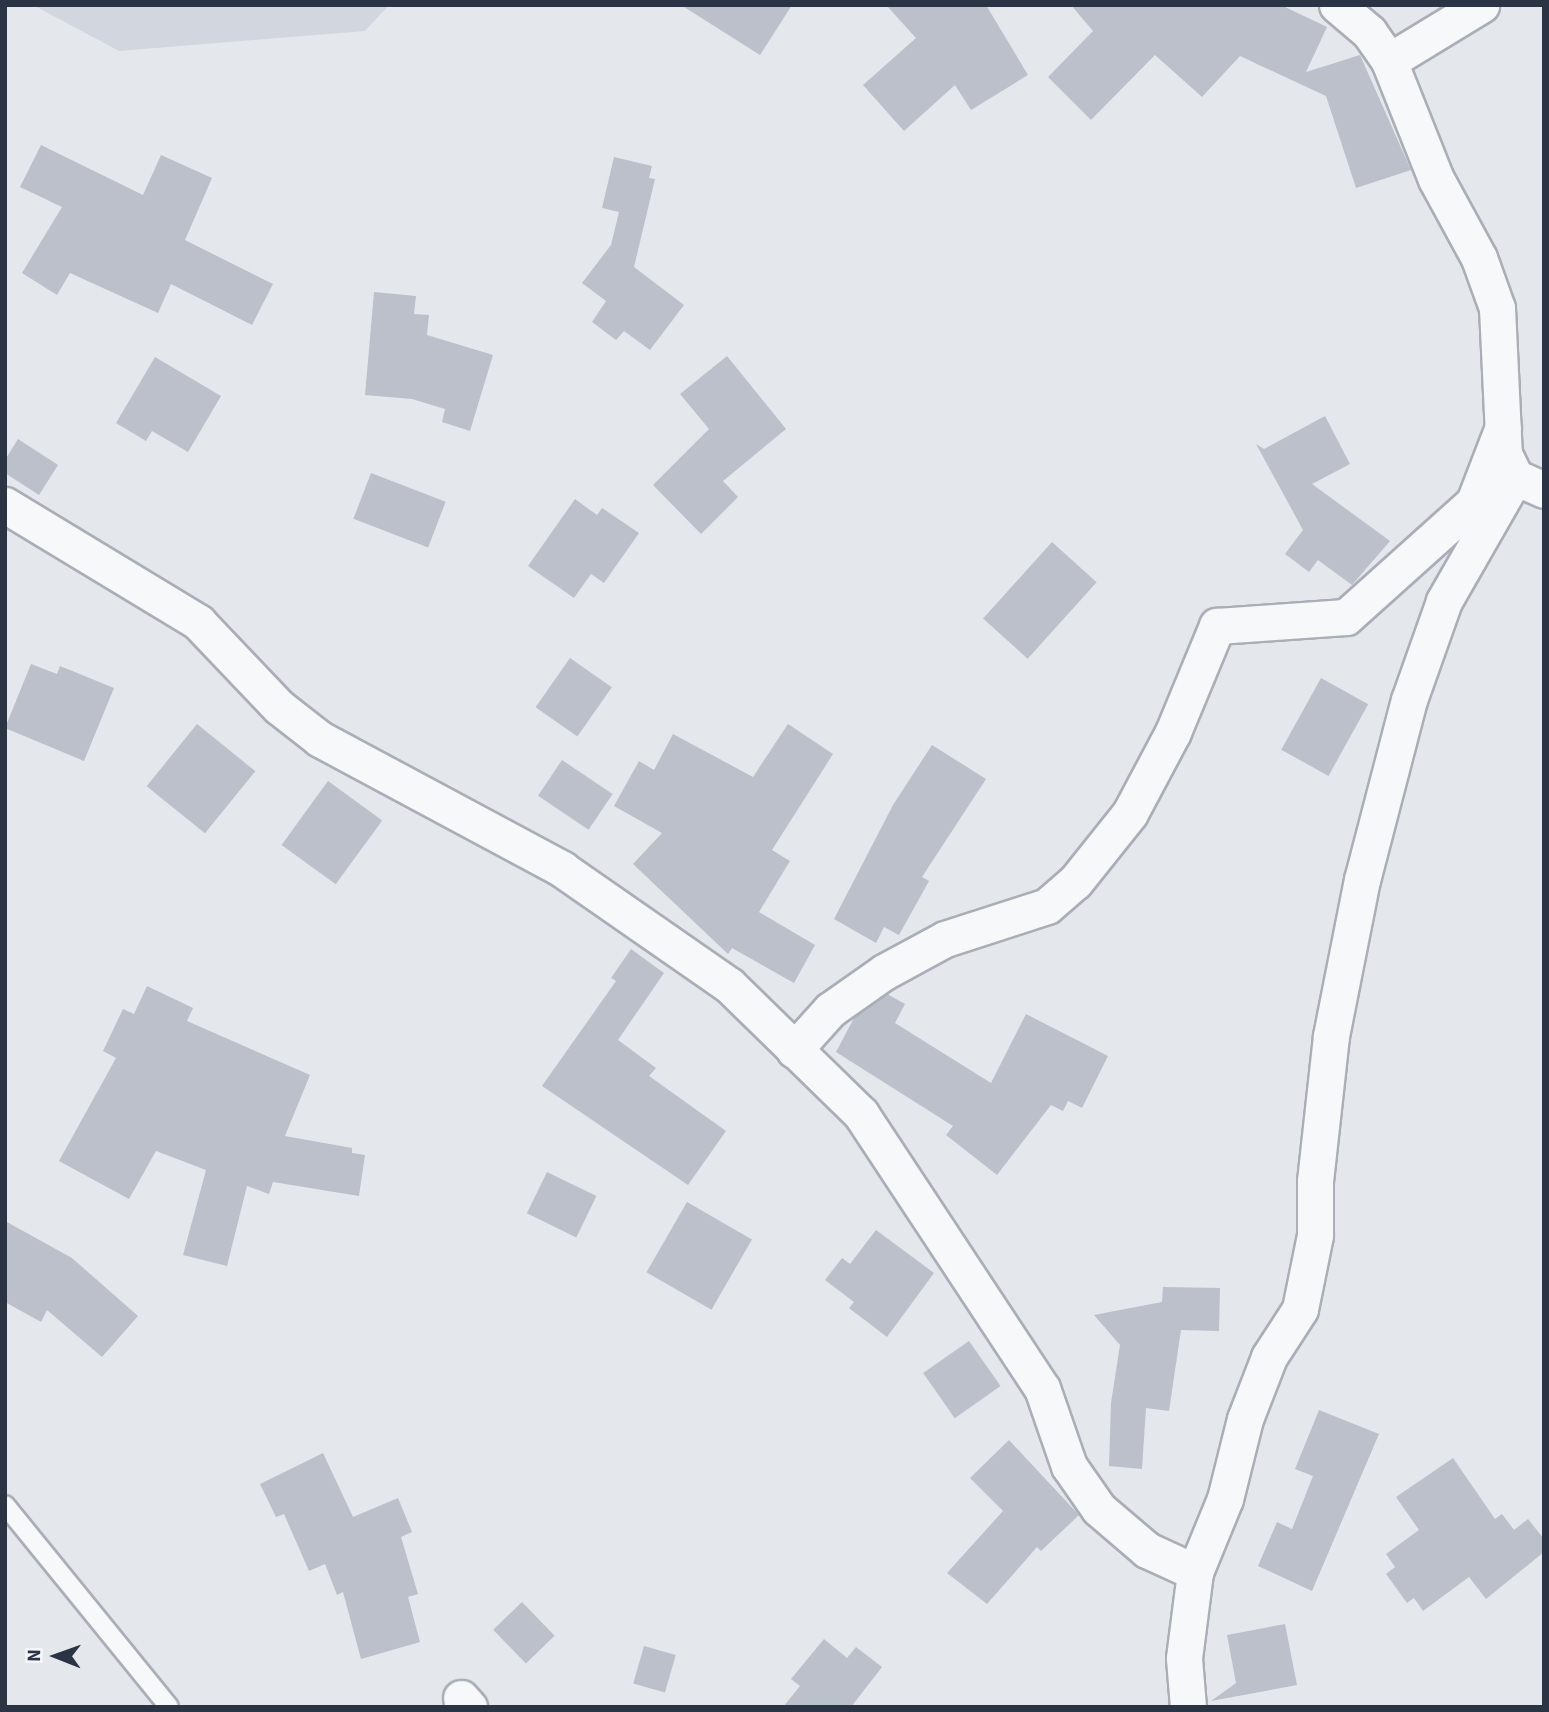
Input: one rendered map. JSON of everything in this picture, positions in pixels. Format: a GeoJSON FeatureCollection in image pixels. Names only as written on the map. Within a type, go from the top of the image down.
{"type":"FeatureCollection","features":[{"type":"Feature","properties":{"kind":"street"},"geometry":{"type":"LineString","coordinates":[[1188,1707],[1184,1658],[1195,1572],[1225,1499],[1245,1419],[1269,1357],[1300,1309],[1315,1235],[1315,1181],[1331,1036],[1362,880],[1409,700],[1444,601],[1530,484],[1504,454],[1497,308],[1479,258],[1436,180],[1389,61],[1369,32],[1337,5]]}},
{"type":"Feature","properties":{"kind":"street"},"geometry":{"type":"LineString","coordinates":[[1389,61],[1481,5]]}},
{"type":"Feature","properties":{"kind":"street"},"geometry":{"type":"LineString","coordinates":[[794,1050],[830,1010],[884,972],[945,939],[1047,905],[1075,882],[1130,813],[1173,732],[1217,626],[1346,617],[1474,502],[1503,426]]}},
{"type":"Feature","properties":{"kind":"street"},"geometry":{"type":"LineString","coordinates":[[5,505],[198,622],[279,707],[320,739],[562,869],[729,985],[861,1115],[1042,1388],[1069,1466],[1099,1509],[1147,1550],[1195,1572]]}},
{"type":"Feature","properties":{"kind":"lane"},"geometry":{"type":"LineString","coordinates":[[5,1505],[169,1707]]}},
{"type":"Feature","properties":{"kind":"shaded area"},"geometry":{"type":"Polygon","coordinates":[[[33,5],[389,5],[365,31],[119,51],[33,5]]]}},
{"type":"Feature","properties":{"kind":"building"},"geometry":{"type":"Polygon","coordinates":[[[681,5],[792,5],[760,55],[681,5]]]}},
{"type":"Feature","properties":{"kind":"building"},"geometry":{"type":"Polygon","coordinates":[[[886,5],[986,5],[1028,75],[971,110],[955,85],[904,131],[863,85],[916,38],[886,5]]]}},
{"type":"Feature","properties":{"kind":"building"},"geometry":{"type":"Polygon","coordinates":[[[1071,5],[1281,5],[1327,27],[1306,72],[1360,55],[1411,170],[1356,188],[1326,96],[1240,56],[1202,97],[1155,55],[1091,120],[1048,77],[1093,31],[1071,5]]]}},
{"type":"Feature","properties":{"kind":"building"},"geometry":{"type":"Polygon","coordinates":[[[41,145],[143,195],[161,155],[212,178],[185,240],[273,284],[252,325],[171,284],[158,313],[70,273],[57,295],[22,273],[62,207],[20,187],[41,145]]]}},
{"type":"Feature","properties":{"kind":"building"},"geometry":{"type":"Polygon","coordinates":[[[614,157],[652,166],[649,178],[655,179],[634,267],[684,305],[650,350],[624,331],[616,340],[592,322],[606,301],[582,283],[611,245],[619,212],[602,208],[614,157]]]}},
{"type":"Feature","properties":{"kind":"building"},"geometry":{"type":"Polygon","coordinates":[[[374,292],[416,296],[414,314],[429,315],[427,335],[493,355],[470,431],[442,422],[445,409],[412,399],[365,395],[374,292]]]}},
{"type":"Feature","properties":{"kind":"building"},"geometry":{"type":"Polygon","coordinates":[[[727,356],[786,429],[723,481],[738,497],[701,534],[653,485],[709,429],[680,394],[727,356]]]}},
{"type":"Feature","properties":{"kind":"building"},"geometry":{"type":"Polygon","coordinates":[[[155,357],[221,396],[188,452],[152,431],[146,441],[116,423],[155,357]]]}},
{"type":"Feature","properties":{"kind":"building"},"geometry":{"type":"Polygon","coordinates":[[[1325,416],[1350,464],[1312,484],[1390,541],[1352,585],[1318,560],[1309,572],[1285,554],[1303,530],[1256,444],[1264,449],[1325,416]]]}},
{"type":"Feature","properties":{"kind":"building"},"geometry":{"type":"Polygon","coordinates":[[[18,439],[58,465],[39,495],[5,473],[5,460],[18,439]]]}},
{"type":"Feature","properties":{"kind":"building"},"geometry":{"type":"Polygon","coordinates":[[[371,473],[446,502],[428,547],[353,519],[371,473]]]}},
{"type":"Feature","properties":{"kind":"building"},"geometry":{"type":"Polygon","coordinates":[[[575,499],[597,515],[602,508],[639,533],[604,583],[591,574],[574,598],[528,566],[575,499]]]}},
{"type":"Feature","properties":{"kind":"building"},"geometry":{"type":"Polygon","coordinates":[[[1052,542],[1097,582],[1028,659],[983,619],[1052,542]]]}},
{"type":"Feature","properties":{"kind":"building"},"geometry":{"type":"Polygon","coordinates":[[[570,658],[612,687],[577,736],[536,707],[570,658]]]}},
{"type":"Feature","properties":{"kind":"building"},"geometry":{"type":"Polygon","coordinates":[[[31,664],[57,674],[60,666],[114,688],[84,761],[5,728],[31,664]]]}},
{"type":"Feature","properties":{"kind":"building"},"geometry":{"type":"Polygon","coordinates":[[[1321,678],[1368,704],[1328,776],[1281,750],[1321,678]]]}},
{"type":"Feature","properties":{"kind":"building"},"geometry":{"type":"Polygon","coordinates":[[[197,724],[255,771],[205,833],[147,786],[197,724]]]}},
{"type":"Feature","properties":{"kind":"building"},"geometry":{"type":"Polygon","coordinates":[[[788,724],[833,754],[772,850],[790,861],[759,912],[815,945],[794,983],[732,948],[728,954],[633,864],[662,833],[614,806],[639,761],[654,770],[673,734],[753,777],[788,724]]]}},
{"type":"Feature","properties":{"kind":"building"},"geometry":{"type":"Polygon","coordinates":[[[932,745],[986,779],[922,877],[929,881],[899,935],[884,927],[876,943],[834,919],[893,805],[932,745]]]}},
{"type":"Feature","properties":{"kind":"building"},"geometry":{"type":"Polygon","coordinates":[[[562,760],[613,794],[589,830],[538,796],[562,760]]]}},
{"type":"Feature","properties":{"kind":"building"},"geometry":{"type":"Polygon","coordinates":[[[328,781],[382,820],[336,884],[282,845],[328,781]]]}},
{"type":"Feature","properties":{"kind":"building"},"geometry":{"type":"Polygon","coordinates":[[[631,949],[664,973],[618,1040],[656,1068],[649,1076],[726,1131],[688,1185],[542,1086],[616,981],[611,978],[631,949]]]}},
{"type":"Feature","properties":{"kind":"building"},"geometry":{"type":"Polygon","coordinates":[[[147,986],[193,1008],[187,1021],[310,1075],[285,1136],[352,1148],[352,1153],[365,1155],[359,1196],[273,1182],[269,1194],[247,1186],[227,1266],[183,1255],[206,1170],[156,1151],[129,1199],[59,1161],[116,1058],[103,1051],[123,1009],[134,1014],[147,986]]]}},
{"type":"Feature","properties":{"kind":"building"},"geometry":{"type":"Polygon","coordinates":[[[887,994],[905,1004],[895,1023],[991,1083],[1026,1014],[1108,1056],[1082,1108],[1068,1101],[1063,1111],[1051,1105],[997,1175],[946,1135],[953,1126],[836,1052],[854,1018],[887,994]]]}},
{"type":"Feature","properties":{"kind":"building"},"geometry":{"type":"Polygon","coordinates":[[[547,1172],[596,1196],[576,1237],[527,1213],[547,1172]]]}},
{"type":"Feature","properties":{"kind":"building"},"geometry":{"type":"Polygon","coordinates":[[[687,1202],[752,1240],[711,1310],[646,1272],[687,1202]]]}},
{"type":"Feature","properties":{"kind":"building"},"geometry":{"type":"Polygon","coordinates":[[[5,1221],[72,1258],[138,1316],[102,1357],[47,1310],[41,1322],[5,1302],[5,1221]]]}},
{"type":"Feature","properties":{"kind":"building"},"geometry":{"type":"Polygon","coordinates":[[[876,1230],[934,1273],[887,1337],[849,1308],[854,1302],[825,1280],[842,1258],[850,1264],[876,1230]]]}},
{"type":"Feature","properties":{"kind":"building"},"geometry":{"type":"Polygon","coordinates":[[[1163,1287],[1220,1288],[1219,1331],[1181,1330],[1169,1411],[1146,1408],[1142,1469],[1109,1466],[1111,1403],[1120,1345],[1094,1315],[1162,1302],[1163,1287]]]}},
{"type":"Feature","properties":{"kind":"building"},"geometry":{"type":"Polygon","coordinates":[[[969,1341],[1001,1386],[955,1418],[923,1373],[969,1341]]]}},
{"type":"Feature","properties":{"kind":"building"},"geometry":{"type":"Polygon","coordinates":[[[1319,1410],[1379,1434],[1312,1591],[1258,1566],[1277,1522],[1292,1529],[1313,1476],[1295,1469],[1319,1410]]]}},
{"type":"Feature","properties":{"kind":"building"},"geometry":{"type":"Polygon","coordinates":[[[1009,1440],[1079,1515],[1041,1551],[1037,1547],[987,1604],[947,1573],[1003,1511],[970,1478],[1009,1440]]]}},
{"type":"Feature","properties":{"kind":"building"},"geometry":{"type":"Polygon","coordinates":[[[323,1453],[353,1517],[398,1498],[412,1532],[401,1537],[418,1594],[408,1597],[420,1642],[361,1659],[343,1592],[337,1595],[325,1564],[309,1571],[284,1514],[276,1517],[260,1484],[323,1453]]]}},
{"type":"Feature","properties":{"kind":"building"},"geometry":{"type":"Polygon","coordinates":[[[1453,1458],[1495,1519],[1502,1514],[1514,1530],[1528,1519],[1544,1539],[1544,1552],[1486,1599],[1469,1577],[1423,1611],[1414,1598],[1407,1603],[1386,1574],[1395,1567],[1386,1554],[1419,1530],[1396,1497],[1453,1458]]]}},
{"type":"Feature","properties":{"kind":"building"},"geometry":{"type":"Polygon","coordinates":[[[522,1602],[555,1636],[526,1664],[493,1630],[522,1602]]]}},
{"type":"Feature","properties":{"kind":"building"},"geometry":{"type":"Polygon","coordinates":[[[1285,1624],[1297,1685],[1211,1701],[1236,1683],[1227,1635],[1285,1624]]]}},
{"type":"Feature","properties":{"kind":"building"},"geometry":{"type":"Polygon","coordinates":[[[824,1639],[847,1658],[856,1647],[882,1667],[851,1707],[783,1707],[800,1686],[791,1679],[824,1639]]]}},
{"type":"Feature","properties":{"kind":"building"},"geometry":{"type":"Polygon","coordinates":[[[644,1646],[676,1655],[665,1693],[633,1683],[644,1646]]]}}]}
